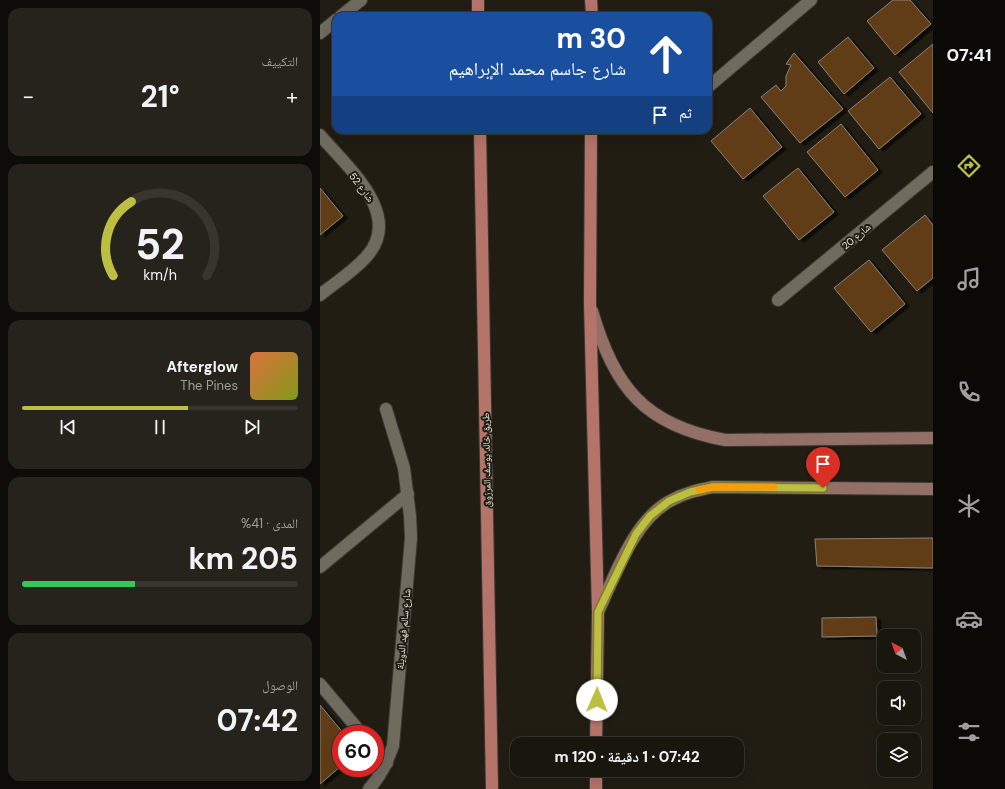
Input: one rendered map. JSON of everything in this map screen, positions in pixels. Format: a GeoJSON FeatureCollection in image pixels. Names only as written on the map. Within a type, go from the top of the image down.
{"type":"FeatureCollection","features":[{"type":"Feature","properties":{"kind":"main road"},"geometry":{"type":"LineString","coordinates":[[478,0],[478,12]]}},
{"type":"Feature","properties":{"kind":"main road"},"geometry":{"type":"LineString","coordinates":[[591,0],[592,12]]}},
{"type":"Feature","properties":{"kind":"main road","name":"طريق خالد يوسف المرزوق"},"geometry":{"type":"LineString","coordinates":[[480,134],[492,789]]}},
{"type":"Feature","properties":{"kind":"main road"},"geometry":{"type":"LineString","coordinates":[[591,134],[590,303],[598,612],[596,737]]}},
{"type":"Feature","properties":{"kind":"main road"},"geometry":{"type":"LineString","coordinates":[[596,777],[596,789]]}},
{"type":"Feature","properties":{"kind":"street"},"geometry":{"type":"LineString","coordinates":[[346,12],[362,0]]}},
{"type":"Feature","properties":{"kind":"street"},"geometry":{"type":"LineString","coordinates":[[712,84],[811,0]]}},
{"type":"Feature","properties":{"kind":"street"},"geometry":{"type":"LineString","coordinates":[[320,33],[332,23]]}},
{"type":"Feature","properties":{"kind":"street","name":"شارع 52"},"geometry":{"type":"LineString","coordinates":[[320,135],[371,196],[377,211],[379,228],[376,244],[367,257],[320,295]]}},
{"type":"Feature","properties":{"kind":"street","name":"شارع 20"},"geometry":{"type":"LineString","coordinates":[[778,300],[933,172]]}},
{"type":"Feature","properties":{"kind":"street"},"geometry":{"type":"LineString","coordinates":[[590,303],[609,362],[625,386],[646,407],[670,423],[697,434],[725,440],[933,438]]}},
{"type":"Feature","properties":{"kind":"street","name":"شارع سالم فهد الدويلة"},"geometry":{"type":"LineString","coordinates":[[369,789],[378,779],[387,763],[393,746],[396,726],[409,561],[410,538],[408,494],[404,468],[386,409]]}},
{"type":"Feature","properties":{"kind":"street"},"geometry":{"type":"LineString","coordinates":[[598,612],[636,534],[650,516],[669,501],[690,492],[713,487],[933,489]]}},
{"type":"Feature","properties":{"kind":"street"},"geometry":{"type":"LineString","coordinates":[[320,567],[408,494]]}},
{"type":"Feature","properties":{"kind":"street"},"geometry":{"type":"LineString","coordinates":[[320,684],[354,725]]}},
{"type":"Feature","properties":{"kind":"street"},"geometry":{"type":"LineString","coordinates":[[384,760],[387,763]]}},
{"type":"Feature","properties":{"kind":"building"},"geometry":{"type":"Polygon","coordinates":[[[893,0],[910,0],[931,24],[895,55],[867,21],[893,0]]]}},
{"type":"Feature","properties":{"kind":"building"},"geometry":{"type":"Polygon","coordinates":[[[848,37],[874,68],[844,94],[818,62],[848,37]]]}},
{"type":"Feature","properties":{"kind":"building"},"geometry":{"type":"Polygon","coordinates":[[[933,44],[933,113],[899,72],[933,44]]]}},
{"type":"Feature","properties":{"kind":"building"},"geometry":{"type":"Polygon","coordinates":[[[794,53],[843,109],[800,143],[761,97],[776,85],[781,91],[786,86],[786,76],[791,65],[786,64],[794,53]]]}},
{"type":"Feature","properties":{"kind":"building"},"geometry":{"type":"Polygon","coordinates":[[[890,77],[921,114],[879,149],[848,111],[890,77]]]}},
{"type":"Feature","properties":{"kind":"building"},"geometry":{"type":"Polygon","coordinates":[[[750,108],[782,147],[743,179],[711,141],[750,108]]]}},
{"type":"Feature","properties":{"kind":"building"},"geometry":{"type":"Polygon","coordinates":[[[841,124],[878,170],[845,197],[807,152],[841,124]]]}},
{"type":"Feature","properties":{"kind":"building"},"geometry":{"type":"Polygon","coordinates":[[[798,168],[834,212],[799,240],[763,196],[798,168]]]}},
{"type":"Feature","properties":{"kind":"building"},"geometry":{"type":"Polygon","coordinates":[[[320,188],[343,216],[320,235],[320,188]]]}},
{"type":"Feature","properties":{"kind":"building"},"geometry":{"type":"Polygon","coordinates":[[[925,215],[933,225],[933,278],[917,291],[882,250],[925,215]]]}},
{"type":"Feature","properties":{"kind":"building"},"geometry":{"type":"Polygon","coordinates":[[[869,260],[905,304],[871,332],[834,288],[869,260]]]}},
{"type":"Feature","properties":{"kind":"building"},"geometry":{"type":"Polygon","coordinates":[[[933,538],[933,568],[817,566],[815,539],[933,538]]]}},
{"type":"Feature","properties":{"kind":"building"},"geometry":{"type":"Polygon","coordinates":[[[876,617],[877,636],[822,637],[822,618],[876,617]]]}},
{"type":"Feature","properties":{"kind":"building"},"geometry":{"type":"Polygon","coordinates":[[[320,705],[337,725],[332,725],[332,774],[320,784],[320,705]]]}},
{"type":"Feature","properties":{"kind":"slow traffic"},"geometry":{"type":"LineString","coordinates":[[699,490],[713,487],[774,487]]}},
{"type":"Feature","properties":{"kind":"route"},"geometry":{"type":"LineString","coordinates":[[597,700],[598,612],[636,534],[650,516],[669,501],[690,492],[713,487],[823,488]]}}]}
